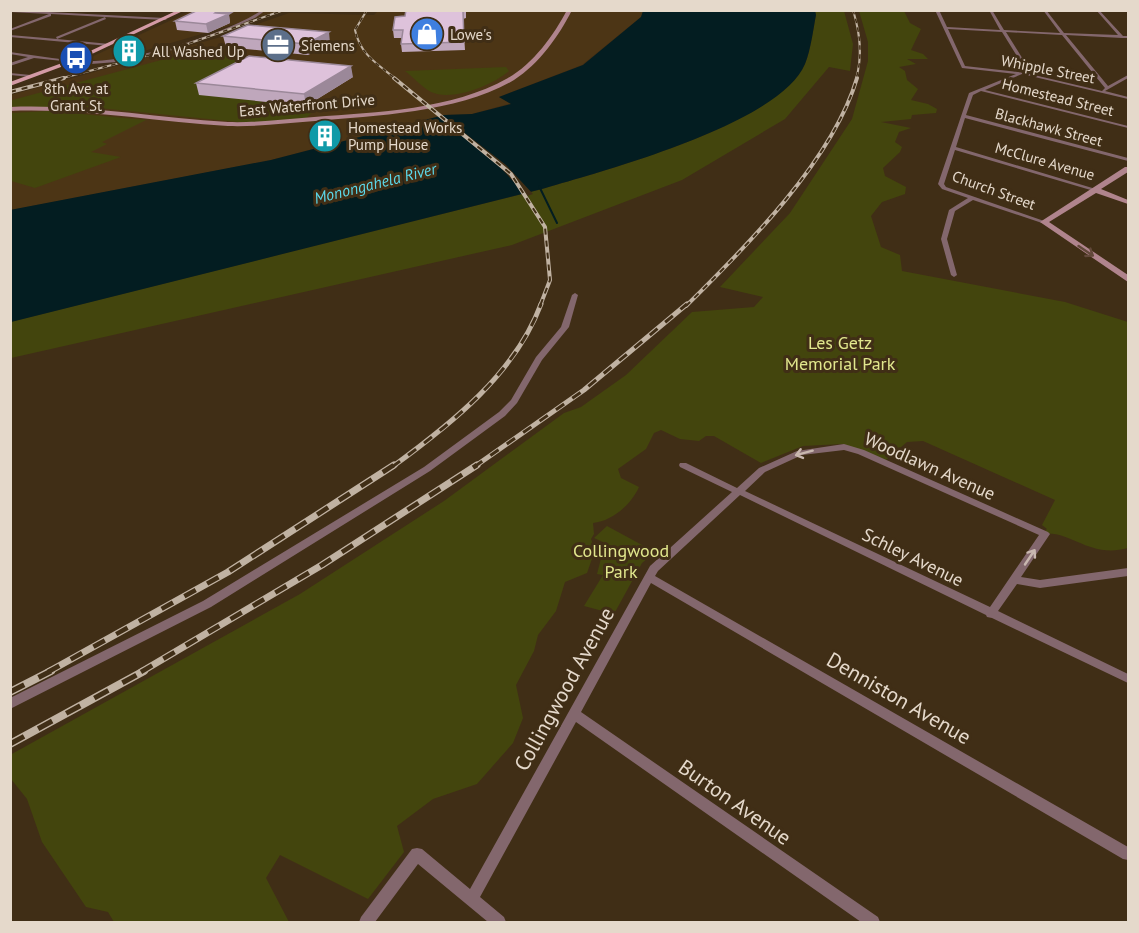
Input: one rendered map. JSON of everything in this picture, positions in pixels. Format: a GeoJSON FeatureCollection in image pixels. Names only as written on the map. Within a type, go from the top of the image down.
{"type":"FeatureCollection","features":[{"type":"Feature","properties":{"kind":"main road"},"geometry":{"type":"LineString","coordinates":[[10,84],[75,60],[183,10]]}},
{"type":"Feature","properties":{"kind":"street"},"geometry":{"type":"LineString","coordinates":[[10,30],[61,10]]}},
{"type":"Feature","properties":{"kind":"street"},"geometry":{"type":"LineString","coordinates":[[54,40],[120,10]]}},
{"type":"Feature","properties":{"kind":"street"},"geometry":{"type":"LineString","coordinates":[[10,53],[75,60],[114,60],[205,36],[259,15],[265,10]]}},
{"type":"Feature","properties":{"kind":"street","name":"East Waterfront Drive"},"geometry":{"type":"LineString","coordinates":[[10,109],[78,108],[238,124],[393,111],[462,98],[511,79],[522,72],[559,28],[570,10]]}},
{"type":"Feature","properties":{"kind":"street"},"geometry":{"type":"LineString","coordinates":[[937,10],[945,28],[1128,37]]}},
{"type":"Feature","properties":{"kind":"street"},"geometry":{"type":"LineString","coordinates":[[952,148],[971,94],[1025,74],[1027,69],[990,10]]}},
{"type":"Feature","properties":{"kind":"street"},"geometry":{"type":"LineString","coordinates":[[1044,10],[1104,90],[1128,76]]}},
{"type":"Feature","properties":{"kind":"street"},"geometry":{"type":"LineString","coordinates":[[1096,10],[1128,43]]}},
{"type":"Feature","properties":{"kind":"street"},"geometry":{"type":"LineString","coordinates":[[10,11],[165,19]]}},
{"type":"Feature","properties":{"kind":"street","name":"Whipple Street"},"geometry":{"type":"LineString","coordinates":[[945,28],[963,67],[1025,74],[1104,90],[1128,98]]}},
{"type":"Feature","properties":{"kind":"street"},"geometry":{"type":"LineString","coordinates":[[10,36],[109,45]]}},
{"type":"Feature","properties":{"kind":"street"},"geometry":{"type":"LineString","coordinates":[[10,43],[27,37]]}},
{"type":"Feature","properties":{"kind":"street"},"geometry":{"type":"LineString","coordinates":[[10,65],[34,56]]}},
{"type":"Feature","properties":{"kind":"street"},"geometry":{"type":"LineString","coordinates":[[10,74],[31,76]]}},
{"type":"Feature","properties":{"kind":"street","name":"Homestead Street"},"geometry":{"type":"LineString","coordinates":[[981,90],[1128,127]]}},
{"type":"Feature","properties":{"kind":"street","name":"Blackhawk Street"},"geometry":{"type":"LineString","coordinates":[[964,116],[1128,160]]}},
{"type":"Feature","properties":{"kind":"street","name":"Church Street"},"geometry":{"type":"LineString","coordinates":[[952,148],[941,184],[972,198],[1044,222],[1128,279]]}},
{"type":"Feature","properties":{"kind":"street","name":"McClure Avenue"},"geometry":{"type":"LineString","coordinates":[[952,148],[1096,190],[1128,202]]}},
{"type":"Feature","properties":{"kind":"street"},"geometry":{"type":"LineString","coordinates":[[1044,222],[1128,170]]}},
{"type":"Feature","properties":{"kind":"street"},"geometry":{"type":"LineString","coordinates":[[954,276],[944,240],[952,210],[972,198]]}},
{"type":"Feature","properties":{"kind":"street"},"geometry":{"type":"LineString","coordinates":[[10,704],[207,604],[427,469],[502,414],[514,401],[539,358],[565,327],[575,295]]}},
{"type":"Feature","properties":{"kind":"street","name":"Woodlawn Avenue"},"geometry":{"type":"LineString","coordinates":[[738,491],[762,470],[800,453],[844,447],[861,452],[1045,534],[1014,580]]}},
{"type":"Feature","properties":{"kind":"street","name":"Schley Avenue"},"geometry":{"type":"LineString","coordinates":[[683,465],[1128,679]]}},
{"type":"Feature","properties":{"kind":"street","name":"Collingwood Avenue"},"geometry":{"type":"LineString","coordinates":[[472,898],[654,569],[738,491]]}},
{"type":"Feature","properties":{"kind":"street"},"geometry":{"type":"LineString","coordinates":[[991,614],[1014,580],[1040,584],[1128,572]]}},
{"type":"Feature","properties":{"kind":"street","name":"Denniston Avenue"},"geometry":{"type":"LineString","coordinates":[[649,577],[1128,854]]}},
{"type":"Feature","properties":{"kind":"street","name":"Burton Avenue"},"geometry":{"type":"LineString","coordinates":[[574,714],[873,922]]}},
{"type":"Feature","properties":{"kind":"street"},"geometry":{"type":"LineString","coordinates":[[366,922],[417,854],[499,922]]}},
{"type":"Feature","properties":{"kind":"shaded area"},"geometry":{"type":"Polygon","coordinates":[[[379,10],[643,11],[641,17],[582,65],[499,97],[512,103],[472,114],[444,115],[271,160],[11,210],[11,95],[221,37],[289,13],[374,15],[379,10]]]}},
{"type":"Feature","properties":{"kind":"shaded area"},"geometry":{"type":"Polygon","coordinates":[[[191,11],[279,11],[104,61],[87,59],[191,11]]]}},
{"type":"Feature","properties":{"kind":"green space"},"geometry":{"type":"Polygon","coordinates":[[[815,11],[844,11],[853,44],[850,71],[829,67],[785,119],[682,180],[512,245],[11,358],[10,322],[542,189],[687,142],[762,106],[789,86],[805,64],[815,11]]]}},
{"type":"Feature","properties":{"kind":"green space","name":"Les Getz Memorial Park"},"geometry":{"type":"Polygon","coordinates":[[[859,11],[904,11],[910,23],[921,29],[911,50],[923,54],[928,59],[907,59],[916,64],[899,67],[905,71],[907,80],[918,89],[911,100],[937,109],[936,113],[912,115],[911,119],[881,122],[911,128],[899,132],[895,142],[902,147],[900,152],[883,168],[885,176],[906,187],[905,194],[882,202],[871,216],[881,247],[900,255],[902,271],[1065,302],[1128,322],[1128,548],[1102,550],[1062,536],[1042,534],[1047,529],[1042,525],[1055,500],[923,441],[907,442],[886,460],[842,444],[803,446],[761,463],[714,436],[706,436],[699,441],[680,439],[661,430],[654,433],[646,449],[618,469],[621,478],[639,487],[636,494],[620,511],[607,519],[593,523],[594,534],[591,539],[595,550],[587,573],[565,582],[556,611],[538,635],[534,651],[516,685],[523,718],[513,743],[477,784],[433,799],[397,826],[404,852],[368,899],[280,855],[266,878],[289,922],[114,922],[108,912],[86,907],[42,842],[27,799],[11,779],[10,755],[300,594],[444,501],[564,413],[581,407],[626,375],[692,312],[754,307],[763,297],[720,287],[790,213],[852,119],[868,61],[868,42],[859,11]]]}},
{"type":"Feature","properties":{"kind":"green space"},"geometry":{"type":"Polygon","coordinates":[[[191,52],[307,64],[200,94],[317,108],[305,119],[248,123],[89,107],[11,107],[10,101],[16,99],[191,52]]]}},
{"type":"Feature","properties":{"kind":"green space"},"geometry":{"type":"Polygon","coordinates":[[[506,67],[509,71],[493,82],[450,95],[431,92],[405,71],[506,67]]]}},
{"type":"Feature","properties":{"kind":"green space"},"geometry":{"type":"Polygon","coordinates":[[[49,111],[146,120],[102,142],[107,144],[91,152],[121,157],[35,188],[11,181],[11,113],[49,111]]]}},
{"type":"Feature","properties":{"kind":"green space","name":"Collingwood Park"},"geometry":{"type":"Polygon","coordinates":[[[607,526],[655,552],[642,563],[614,614],[584,606],[603,575],[597,574],[605,543],[594,538],[607,526]]]}},
{"type":"Feature","properties":{"kind":"water","name":"Monongahela River"},"geometry":{"type":"Polygon","coordinates":[[[815,10],[816,15],[805,64],[789,86],[762,106],[727,125],[687,142],[542,189],[11,322],[10,210],[271,160],[444,115],[472,114],[511,104],[499,97],[583,65],[641,17],[643,11],[815,10]]]}},
{"type":"Feature","properties":{"kind":"pier"},"geometry":{"type":"Polygon","coordinates":[[[439,113],[506,165],[533,194],[527,196],[499,166],[435,114],[439,113]]]}},
{"type":"Feature","properties":{"kind":"building"},"geometry":{"type":"Polygon","coordinates":[[[198,10],[219,10],[215,13],[229,14],[206,24],[175,21],[198,10]]]}},
{"type":"Feature","properties":{"kind":"building","name":"Lowe's"},"geometry":{"type":"Polygon","coordinates":[[[406,10],[466,10],[463,11],[464,42],[401,44],[403,30],[393,30],[395,17],[405,16],[406,10]]]}},
{"type":"Feature","properties":{"kind":"building"},"geometry":{"type":"Polygon","coordinates":[[[248,25],[329,32],[306,44],[223,36],[248,25]]]}},
{"type":"Feature","properties":{"kind":"building"},"geometry":{"type":"Polygon","coordinates":[[[249,56],[351,66],[304,94],[196,83],[249,56]]]}},
{"type":"Feature","properties":{"kind":"waterway"},"geometry":{"type":"LineString","coordinates":[[539,186],[557,223]]}},
{"type":"Feature","properties":{"kind":"railway"},"geometry":{"type":"LineString","coordinates":[[59,79],[176,48],[284,10]]}},
{"type":"Feature","properties":{"kind":"railway"},"geometry":{"type":"LineString","coordinates":[[367,10],[355,30],[357,38],[370,58],[396,79]]}},
{"type":"Feature","properties":{"kind":"railway"},"geometry":{"type":"LineString","coordinates":[[853,10],[860,44],[856,79]]}},
{"type":"Feature","properties":{"kind":"railway"},"geometry":{"type":"LineString","coordinates":[[10,92],[64,78]]}},
{"type":"Feature","properties":{"kind":"railway"},"geometry":{"type":"LineString","coordinates":[[394,78],[511,174],[545,227],[550,280],[540,306]]}},
{"type":"Feature","properties":{"kind":"railway"},"geometry":{"type":"LineString","coordinates":[[686,306],[760,230],[808,171],[829,140],[845,109],[857,78]]}},
{"type":"Feature","properties":{"kind":"railway"},"geometry":{"type":"LineString","coordinates":[[392,467],[437,433],[479,396],[515,353],[530,329],[541,304]]}},
{"type":"Feature","properties":{"kind":"railway"},"geometry":{"type":"LineString","coordinates":[[475,466],[584,390],[687,304]]}},
{"type":"Feature","properties":{"kind":"railway"},"geometry":{"type":"LineString","coordinates":[[48,672],[228,572],[394,465]]}},
{"type":"Feature","properties":{"kind":"railway"},"geometry":{"type":"LineString","coordinates":[[141,672],[322,565],[475,466]]}},
{"type":"Feature","properties":{"kind":"railway"},"geometry":{"type":"LineString","coordinates":[[10,692],[51,671]]}},
{"type":"Feature","properties":{"kind":"railway"},"geometry":{"type":"LineString","coordinates":[[10,744],[144,671]]}},
{"type":"Feature","properties":{"kind":"place","name":"Lowe's"},"geometry":{"type":"Point","coordinates":[427,34]}},
{"type":"Feature","properties":{"kind":"place","name":"Siemens"},"geometry":{"type":"Point","coordinates":[278,45]}},
{"type":"Feature","properties":{"kind":"place","name":"All Washed Up"},"geometry":{"type":"Point","coordinates":[129,51]}},
{"type":"Feature","properties":{"kind":"place","name":"8th Ave at Grant St"},"geometry":{"type":"Point","coordinates":[76,58]}},
{"type":"Feature","properties":{"kind":"place","name":"Homestead Works Pump House"},"geometry":{"type":"Point","coordinates":[325,136]}}]}
